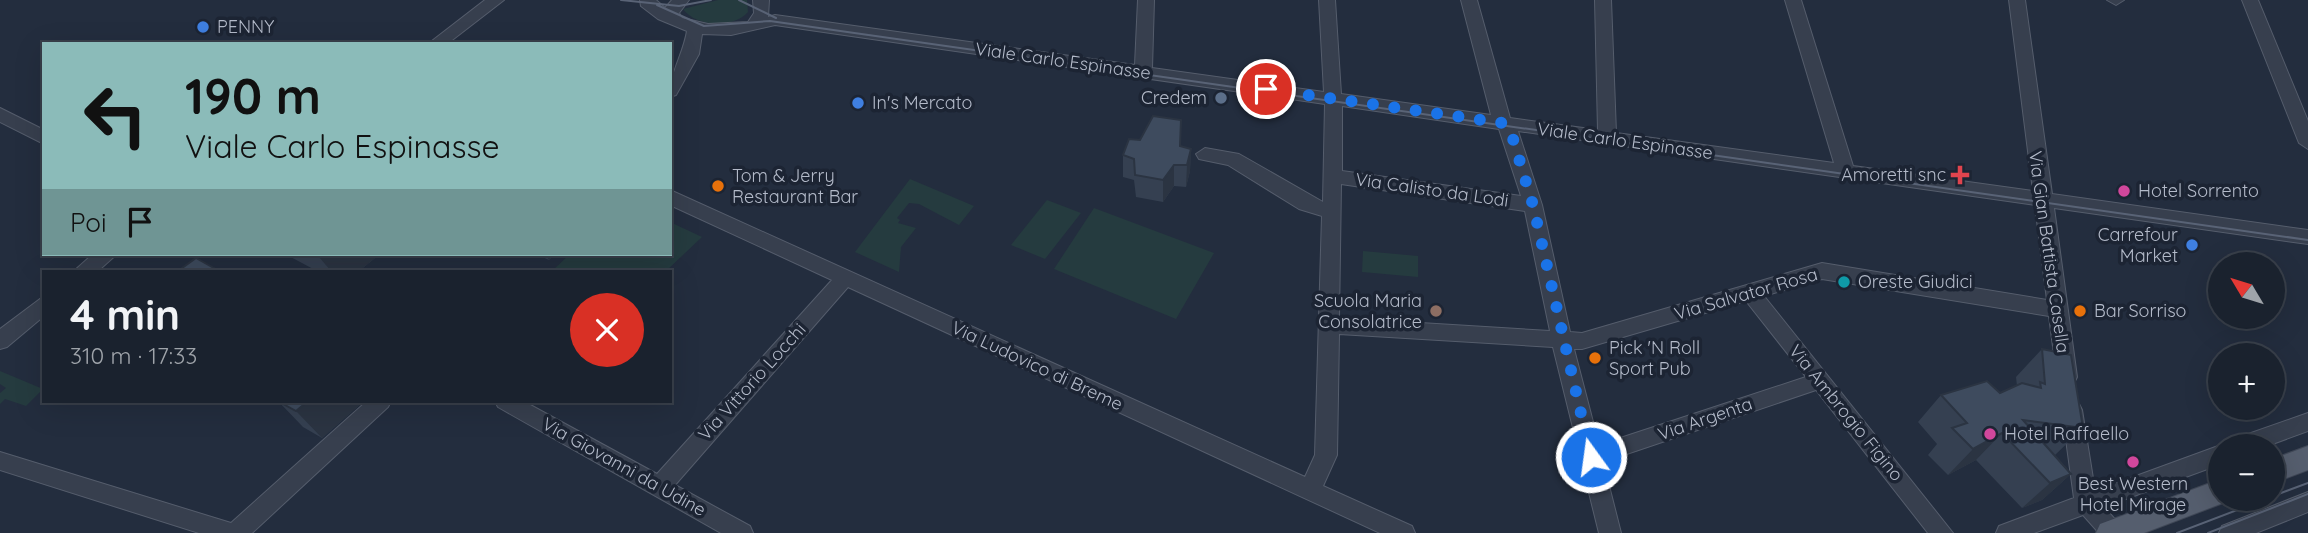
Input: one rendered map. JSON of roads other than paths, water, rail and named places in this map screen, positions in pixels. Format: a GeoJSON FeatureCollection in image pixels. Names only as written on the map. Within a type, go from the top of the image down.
{"type":"FeatureCollection","features":[{"type":"Feature","properties":{"kind":"main road"},"geometry":{"type":"LineString","coordinates":[[2285,467],[2308,458]]}},
{"type":"Feature","properties":{"kind":"main road"},"geometry":{"type":"LineString","coordinates":[[2111,533],[2208,496]]}},
{"type":"Feature","properties":{"kind":"street"},"geometry":{"type":"LineString","coordinates":[[439,42],[496,0]]}},
{"type":"Feature","properties":{"kind":"street"},"geometry":{"type":"LineString","coordinates":[[675,19],[671,12],[681,0]]}},
{"type":"Feature","properties":{"kind":"street"},"geometry":{"type":"LineString","coordinates":[[1143,72],[1146,0]]}},
{"type":"Feature","properties":{"kind":"street"},"geometry":{"type":"LineString","coordinates":[[1310,491],[1326,455],[1331,323],[1333,99],[1327,0]]}},
{"type":"Feature","properties":{"kind":"street"},"geometry":{"type":"LineString","coordinates":[[1469,0],[1503,123],[1513,139],[1533,205],[1562,342],[1610,533]]}},
{"type":"Feature","properties":{"kind":"street"},"geometry":{"type":"LineString","coordinates":[[1603,0],[1606,138]]}},
{"type":"Feature","properties":{"kind":"street"},"geometry":{"type":"LineString","coordinates":[[1793,0],[1846,173]]}},
{"type":"Feature","properties":{"kind":"street","name":"Via Gian Battista Casella"},"geometry":{"type":"LineString","coordinates":[[2017,0],[2056,309],[2086,503]]}},
{"type":"Feature","properties":{"kind":"street"},"geometry":{"type":"LineString","coordinates":[[2250,0],[2308,143]]}},
{"type":"Feature","properties":{"kind":"street"},"geometry":{"type":"LineString","coordinates":[[647,1],[675,19],[694,37]]}},
{"type":"Feature","properties":{"kind":"street","name":"Viale Carlo Espinasse"},"geometry":{"type":"LineString","coordinates":[[754,26],[766,10],[1143,72],[2308,237]]}},
{"type":"Feature","properties":{"kind":"street"},"geometry":{"type":"LineString","coordinates":[[694,37],[754,26]]}},
{"type":"Feature","properties":{"kind":"street"},"geometry":{"type":"LineString","coordinates":[[672,86],[694,37]]}},
{"type":"Feature","properties":{"kind":"street"},"geometry":{"type":"LineString","coordinates":[[0,114],[42,137]]}},
{"type":"Feature","properties":{"kind":"street"},"geometry":{"type":"LineString","coordinates":[[1205,154],[1233,159],[1306,204],[1332,212]]}},
{"type":"Feature","properties":{"kind":"street","name":"Via Calisto da Lodi"},"geometry":{"type":"LineString","coordinates":[[1332,176],[1533,205]]}},
{"type":"Feature","properties":{"kind":"street","name":"Via Ludovico di Breme"},"geometry":{"type":"LineString","coordinates":[[672,198],[1404,533]]}},
{"type":"Feature","properties":{"kind":"street"},"geometry":{"type":"LineString","coordinates":[[85,270],[104,256]]}},
{"type":"Feature","properties":{"kind":"street","name":"Via Salvator Rosa"},"geometry":{"type":"LineString","coordinates":[[1331,323],[1344,327],[1562,342],[1582,341],[1822,271],[2056,309]]}},
{"type":"Feature","properties":{"kind":"street","name":"Via Vittorio Locchi"},"geometry":{"type":"LineString","coordinates":[[660,486],[845,278]]}},
{"type":"Feature","properties":{"kind":"street","name":"Via Ambrogio Figino"},"geometry":{"type":"LineString","coordinates":[[1751,293],[1942,533]]}},
{"type":"Feature","properties":{"kind":"street"},"geometry":{"type":"LineString","coordinates":[[0,341],[42,306]]}},
{"type":"Feature","properties":{"kind":"street","name":"Via Argenta"},"geometry":{"type":"LineString","coordinates":[[1591,457],[1818,380]]}},
{"type":"Feature","properties":{"kind":"street"},"geometry":{"type":"LineString","coordinates":[[0,461],[233,533],[379,403]]}},
{"type":"Feature","properties":{"kind":"street","name":"Via Giovanni da Udine"},"geometry":{"type":"LineString","coordinates":[[509,403],[742,533]]}},
{"type":"Feature","properties":{"kind":"street"},"geometry":{"type":"LineString","coordinates":[[2275,434],[2308,422]]}},
{"type":"Feature","properties":{"kind":"street"},"geometry":{"type":"LineString","coordinates":[[2007,533],[2208,459]]}},
{"type":"Feature","properties":{"kind":"street"},"geometry":{"type":"LineString","coordinates":[[2230,533],[2308,502]]}},
{"type":"Feature","properties":{"kind":"street"},"geometry":{"type":"LineString","coordinates":[[2086,503],[2111,533]]}},
{"type":"Feature","properties":{"kind":"tram line"},"geometry":{"type":"LineString","coordinates":[[621,0],[679,6],[711,0]]}},
{"type":"Feature","properties":{"kind":"tram line"},"geometry":{"type":"LineString","coordinates":[[739,0],[776,18]]}},
{"type":"Feature","properties":{"kind":"tram line"},"geometry":{"type":"LineString","coordinates":[[657,5],[704,26],[770,21],[2308,240]]}},
{"type":"Feature","properties":{"kind":"tram line"},"geometry":{"type":"LineString","coordinates":[[2285,492],[2308,483]]}},
{"type":"Feature","properties":{"kind":"tram line"},"geometry":{"type":"LineString","coordinates":[[2208,533],[2308,494]]}},
{"type":"Feature","properties":{"kind":"tram line"},"geometry":{"type":"LineString","coordinates":[[2177,533],[2235,511]]}},
{"type":"Feature","properties":{"kind":"place","name":"PENNY"},"geometry":{"type":"Point","coordinates":[203,27]}},
{"type":"Feature","properties":{"kind":"place","name":"Credem"},"geometry":{"type":"Point","coordinates":[1221,98]}},
{"type":"Feature","properties":{"kind":"place","name":"In's Mercato"},"geometry":{"type":"Point","coordinates":[858,103]}},
{"type":"Feature","properties":{"kind":"place","name":"Amoretti snc"},"geometry":{"type":"Point","coordinates":[1960,175]}},
{"type":"Feature","properties":{"kind":"place","name":"Tom & Jerry Restaurant Bar"},"geometry":{"type":"Point","coordinates":[718,186]}},
{"type":"Feature","properties":{"kind":"place","name":"Hotel Sorrento"},"geometry":{"type":"Point","coordinates":[2124,191]}},
{"type":"Feature","properties":{"kind":"place","name":"Carrefour Market"},"geometry":{"type":"Point","coordinates":[2192,245]}},
{"type":"Feature","properties":{"kind":"place","name":"Oreste Giudici"},"geometry":{"type":"Point","coordinates":[1844,282]}},
{"type":"Feature","properties":{"kind":"place","name":"Scuola Maria Consolatrice"},"geometry":{"type":"Point","coordinates":[1436,311]}},
{"type":"Feature","properties":{"kind":"place","name":"Bar Sorriso"},"geometry":{"type":"Point","coordinates":[2080,311]}},
{"type":"Feature","properties":{"kind":"place","name":"Pick 'N Roll Sport Pub"},"geometry":{"type":"Point","coordinates":[1595,358]}},
{"type":"Feature","properties":{"kind":"place","name":"Hotel Raffaello"},"geometry":{"type":"Point","coordinates":[1990,434]}},
{"type":"Feature","properties":{"kind":"place","name":"Best Western Hotel Mirage"},"geometry":{"type":"Point","coordinates":[2133,462]}}]}
